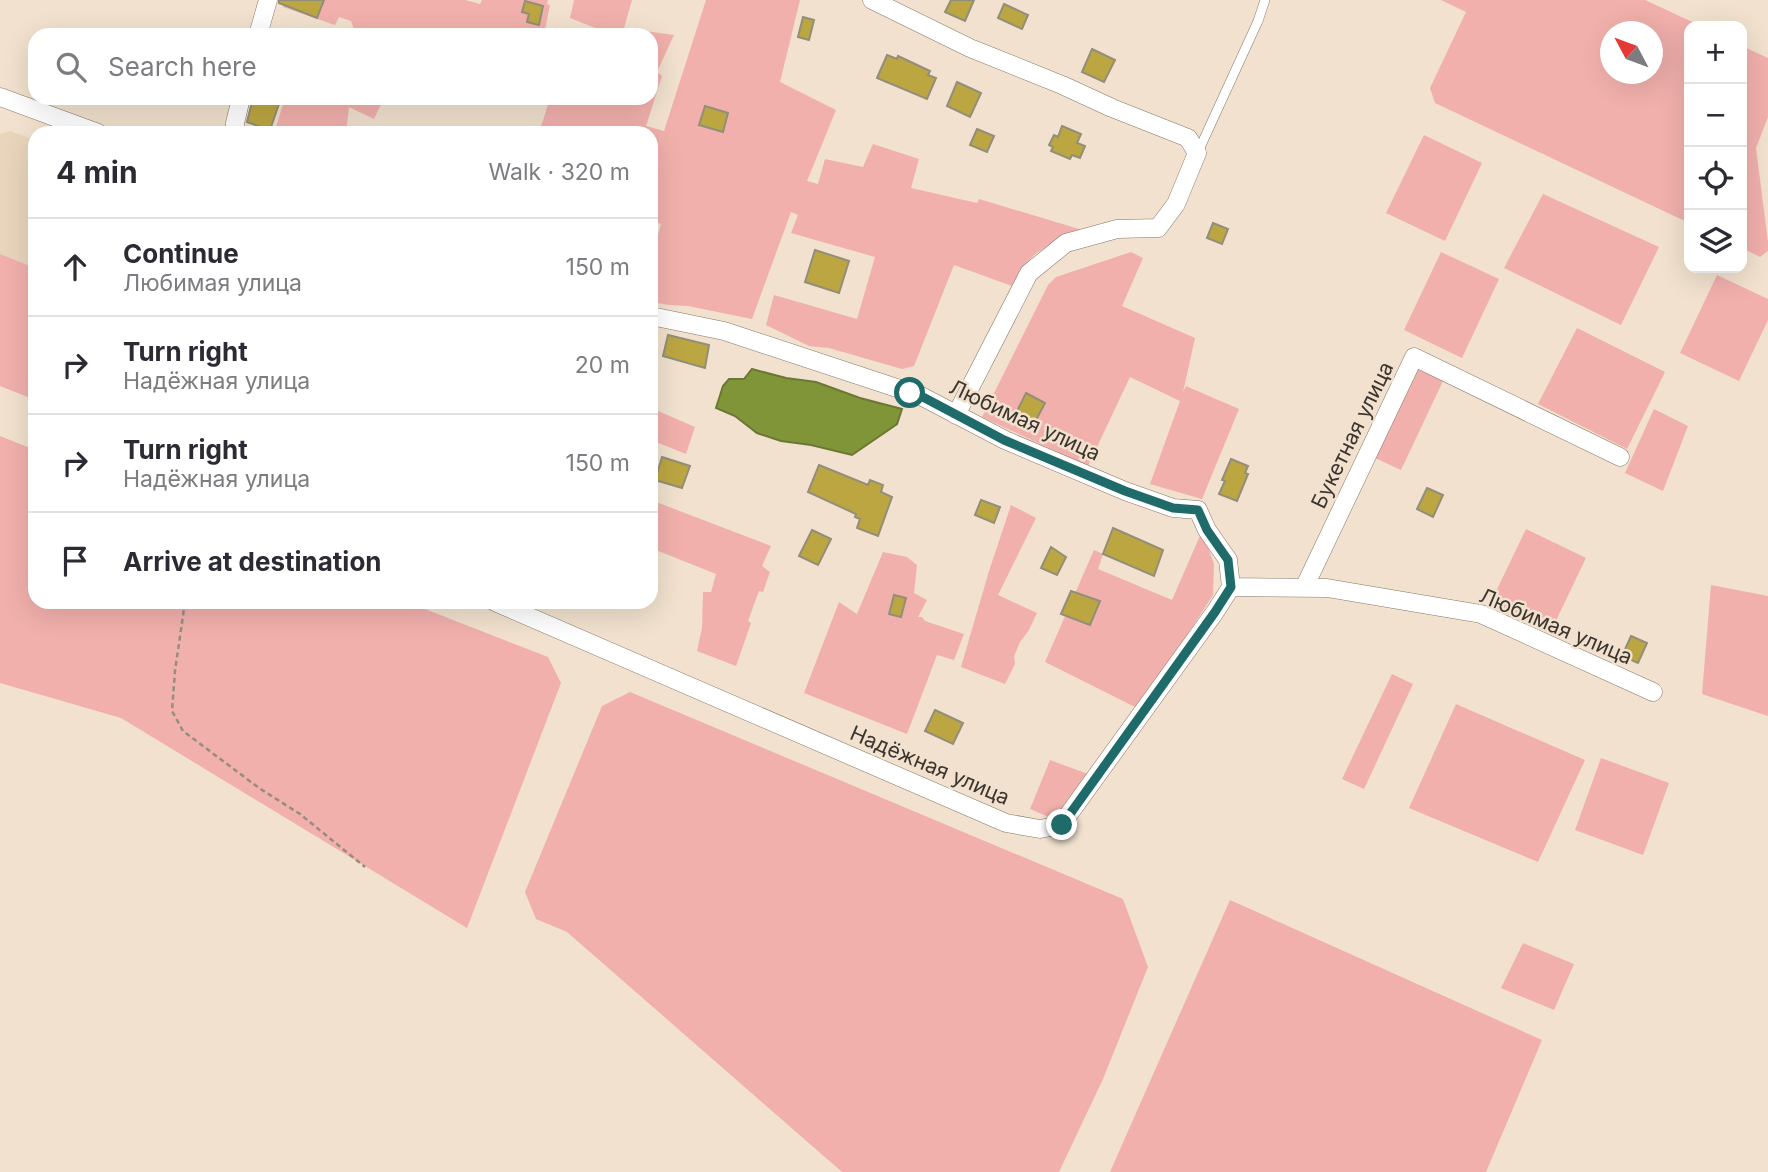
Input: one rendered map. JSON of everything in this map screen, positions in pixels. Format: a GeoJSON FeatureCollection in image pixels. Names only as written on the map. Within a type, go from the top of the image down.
{"type":"FeatureCollection","features":[{"type":"Feature","properties":{"kind":"street"},"geometry":{"type":"LineString","coordinates":[[260,28],[268,0]]}},
{"type":"Feature","properties":{"kind":"street"},"geometry":{"type":"LineString","coordinates":[[872,0],[970,48],[1188,138],[1197,153],[1176,205],[1158,228],[1117,229],[1066,243],[1029,273],[956,415]]}},
{"type":"Feature","properties":{"kind":"street"},"geometry":{"type":"LineString","coordinates":[[0,97],[80,126]]}},
{"type":"Feature","properties":{"kind":"street"},"geometry":{"type":"LineString","coordinates":[[235,126],[239,105]]}},
{"type":"Feature","properties":{"kind":"street","name":"Любимая улица"},"geometry":{"type":"LineString","coordinates":[[658,317],[724,331],[921,396],[1004,440],[1125,491],[1173,508],[1198,510],[1207,530],[1228,560],[1231,587],[1328,588],[1481,614],[1653,692]]}},
{"type":"Feature","properties":{"kind":"street","name":"Букетная улица"},"geometry":{"type":"LineString","coordinates":[[1304,588],[1414,357],[1620,457]]}},
{"type":"Feature","properties":{"kind":"street","name":"Надёжная улица"},"geometry":{"type":"LineString","coordinates":[[511,609],[1006,823],[1040,829],[1062,825],[1231,587]]}},
{"type":"Feature","properties":{"kind":"lane"},"geometry":{"type":"LineString","coordinates":[[1197,153],[1265,0]]}},
{"type":"Feature","properties":{"kind":"path"},"geometry":{"type":"LineString","coordinates":[[184,609],[174,671],[172,710],[183,731],[259,788],[300,814],[365,867]]}},
{"type":"Feature","properties":{"kind":"shaded area"},"geometry":{"type":"Polygon","coordinates":[[[285,0],[465,0],[480,4],[482,0],[548,0],[547,4],[550,5],[545,28],[354,28],[351,21],[339,17],[335,25],[283,7],[285,0]]]}},
{"type":"Feature","properties":{"kind":"shaded area"},"geometry":{"type":"Polygon","coordinates":[[[574,0],[632,0],[624,28],[595,28],[570,18],[574,0]]]}},
{"type":"Feature","properties":{"kind":"shaded area"},"geometry":{"type":"Polygon","coordinates":[[[706,0],[800,0],[780,82],[836,110],[807,181],[818,184],[825,159],[863,167],[873,144],[919,159],[911,188],[977,203],[979,199],[1089,232],[1053,244],[1034,255],[1012,286],[954,265],[914,366],[902,369],[829,348],[809,346],[766,325],[774,295],[857,319],[875,257],[791,233],[798,215],[791,212],[752,319],[688,306],[658,303],[658,234],[661,224],[658,223],[658,129],[664,131],[706,0]]]}},
{"type":"Feature","properties":{"kind":"shaded area"},"geometry":{"type":"Polygon","coordinates":[[[1441,0],[1645,0],[1690,21],[1684,21],[1684,221],[1435,103],[1430,88],[1466,12],[1441,0]]]}},
{"type":"Feature","properties":{"kind":"shaded area"},"geometry":{"type":"Polygon","coordinates":[[[658,33],[674,35],[658,70],[658,33]]]}},
{"type":"Feature","properties":{"kind":"shaded area"},"geometry":{"type":"Polygon","coordinates":[[[1747,48],[1768,58],[1768,117],[1756,148],[1768,242],[1768,251],[1760,257],[1747,250],[1747,48]]]}},
{"type":"Feature","properties":{"kind":"shaded area"},"geometry":{"type":"Polygon","coordinates":[[[658,73],[662,76],[658,88],[658,73]]]}},
{"type":"Feature","properties":{"kind":"shaded area"},"geometry":{"type":"Polygon","coordinates":[[[283,105],[381,105],[374,119],[349,107],[347,126],[276,126],[283,105]]]}},
{"type":"Feature","properties":{"kind":"shaded area"},"geometry":{"type":"Polygon","coordinates":[[[548,105],[653,105],[646,126],[541,126],[548,105]]]}},
{"type":"Feature","properties":{"kind":"shaded area"},"geometry":{"type":"Polygon","coordinates":[[[10,131],[28,137],[28,265],[0,254],[0,134],[10,131]]]}},
{"type":"Feature","properties":{"kind":"shaded area"},"geometry":{"type":"Polygon","coordinates":[[[1424,135],[1482,163],[1445,241],[1386,213],[1424,135]]]}},
{"type":"Feature","properties":{"kind":"shaded area"},"geometry":{"type":"Polygon","coordinates":[[[1543,194],[1659,247],[1621,325],[1504,268],[1543,194]]]}},
{"type":"Feature","properties":{"kind":"shaded area"},"geometry":{"type":"Polygon","coordinates":[[[1131,252],[1143,258],[1122,306],[1195,338],[1183,392],[1186,386],[1239,409],[1202,499],[1150,484],[1180,401],[1130,377],[1088,466],[982,417],[1048,285],[1056,277],[1131,252]]]}},
{"type":"Feature","properties":{"kind":"shaded area"},"geometry":{"type":"Polygon","coordinates":[[[1441,252],[1499,279],[1462,358],[1404,330],[1441,252]]]}},
{"type":"Feature","properties":{"kind":"shaded area"},"geometry":{"type":"Polygon","coordinates":[[[0,254],[28,265],[28,397],[0,386],[0,254]]]}},
{"type":"Feature","properties":{"kind":"shaded area"},"geometry":{"type":"Polygon","coordinates":[[[1717,275],[1768,299],[1768,320],[1739,381],[1680,353],[1717,275]]]}},
{"type":"Feature","properties":{"kind":"shaded area"},"geometry":{"type":"Polygon","coordinates":[[[1577,328],[1665,372],[1627,449],[1538,404],[1577,328]]]}},
{"type":"Feature","properties":{"kind":"shaded area"},"geometry":{"type":"Polygon","coordinates":[[[752,369],[816,382],[902,409],[897,424],[852,455],[781,441],[757,433],[735,416],[716,408],[723,386],[729,379],[744,379],[752,369]]]}},
{"type":"Feature","properties":{"kind":"shaded area"},"geometry":{"type":"Polygon","coordinates":[[[1417,369],[1443,381],[1401,470],[1375,458],[1417,369]]]}},
{"type":"Feature","properties":{"kind":"shaded area"},"geometry":{"type":"Polygon","coordinates":[[[1654,409],[1688,426],[1663,491],[1625,473],[1654,409]]]}},
{"type":"Feature","properties":{"kind":"shaded area"},"geometry":{"type":"Polygon","coordinates":[[[658,411],[695,427],[686,454],[658,443],[658,411]]]}},
{"type":"Feature","properties":{"kind":"shaded area"},"geometry":{"type":"Polygon","coordinates":[[[0,436],[28,447],[28,609],[425,609],[548,657],[561,683],[467,928],[121,718],[0,683],[0,436]]]}},
{"type":"Feature","properties":{"kind":"shaded area"},"geometry":{"type":"Polygon","coordinates":[[[658,503],[771,546],[762,566],[770,572],[763,592],[759,591],[748,621],[751,623],[736,666],[697,651],[702,628],[703,592],[711,592],[716,574],[658,551],[658,503]]]}},
{"type":"Feature","properties":{"kind":"shaded area"},"geometry":{"type":"Polygon","coordinates":[[[1011,505],[1036,518],[998,595],[1037,613],[1020,642],[1014,656],[1015,664],[1005,684],[961,667],[1011,505]]]}},
{"type":"Feature","properties":{"kind":"shaded area"},"geometry":{"type":"Polygon","coordinates":[[[1526,529],[1586,558],[1550,633],[1489,606],[1526,529]]]}},
{"type":"Feature","properties":{"kind":"shaded area"},"geometry":{"type":"Polygon","coordinates":[[[1202,531],[1214,564],[1213,595],[1139,709],[1045,662],[1094,550],[1103,554],[1098,569],[1172,600],[1202,531]]]}},
{"type":"Feature","properties":{"kind":"shaded area"},"geometry":{"type":"Polygon","coordinates":[[[883,552],[907,557],[917,565],[914,593],[927,600],[918,617],[964,634],[954,660],[937,655],[907,734],[804,693],[839,602],[857,614],[883,552]]]}},
{"type":"Feature","properties":{"kind":"shaded area"},"geometry":{"type":"Polygon","coordinates":[[[1711,585],[1768,596],[1768,716],[1702,694],[1711,585]]]}},
{"type":"Feature","properties":{"kind":"shaded area"},"geometry":{"type":"Polygon","coordinates":[[[1392,674],[1413,684],[1364,789],[1342,779],[1392,674]]]}},
{"type":"Feature","properties":{"kind":"shaded area"},"geometry":{"type":"Polygon","coordinates":[[[630,692],[1123,899],[1148,967],[1103,1079],[1059,1172],[842,1172],[567,932],[536,919],[525,892],[602,706],[630,692]]]}},
{"type":"Feature","properties":{"kind":"shaded area"},"geometry":{"type":"Polygon","coordinates":[[[1456,704],[1585,760],[1538,862],[1409,808],[1456,704]]]}},
{"type":"Feature","properties":{"kind":"shaded area"},"geometry":{"type":"Polygon","coordinates":[[[1601,758],[1669,783],[1643,855],[1575,830],[1601,758]]]}},
{"type":"Feature","properties":{"kind":"shaded area"},"geometry":{"type":"Polygon","coordinates":[[[1050,760],[1099,778],[1065,824],[1030,809],[1050,760]]]}},
{"type":"Feature","properties":{"kind":"shaded area"},"geometry":{"type":"Polygon","coordinates":[[[1230,900],[1542,1040],[1486,1172],[1110,1172],[1230,900]]]}},
{"type":"Feature","properties":{"kind":"shaded area"},"geometry":{"type":"Polygon","coordinates":[[[1523,943],[1574,964],[1554,1010],[1501,988],[1523,943]]]}},
{"type":"Feature","properties":{"kind":"building"},"geometry":{"type":"Polygon","coordinates":[[[279,0],[324,0],[317,18],[279,3],[279,0]]]}},
{"type":"Feature","properties":{"kind":"building"},"geometry":{"type":"Polygon","coordinates":[[[951,0],[974,0],[965,21],[945,12],[951,0]]]}},
{"type":"Feature","properties":{"kind":"building"},"geometry":{"type":"Polygon","coordinates":[[[525,1],[543,6],[539,25],[527,22],[529,14],[522,12],[525,1]]]}},
{"type":"Feature","properties":{"kind":"building"},"geometry":{"type":"Polygon","coordinates":[[[1004,4],[1028,15],[1022,29],[998,18],[1004,4]]]}},
{"type":"Feature","properties":{"kind":"building"},"geometry":{"type":"Polygon","coordinates":[[[803,17],[814,20],[809,40],[798,37],[803,17]]]}},
{"type":"Feature","properties":{"kind":"building"},"geometry":{"type":"Polygon","coordinates":[[[1092,49],[1115,60],[1104,82],[1082,72],[1092,49]]]}},
{"type":"Feature","properties":{"kind":"building"},"geometry":{"type":"Polygon","coordinates":[[[887,55],[897,59],[898,56],[930,71],[928,75],[936,78],[927,99],[877,78],[887,55]]]}},
{"type":"Feature","properties":{"kind":"building"},"geometry":{"type":"Polygon","coordinates":[[[957,82],[981,93],[970,117],[947,106],[957,82]]]}},
{"type":"Feature","properties":{"kind":"building"},"geometry":{"type":"Polygon","coordinates":[[[251,105],[279,105],[271,126],[247,122],[251,105]]]}},
{"type":"Feature","properties":{"kind":"building"},"geometry":{"type":"Polygon","coordinates":[[[705,106],[728,113],[723,132],[699,125],[705,106]]]}},
{"type":"Feature","properties":{"kind":"building"},"geometry":{"type":"Polygon","coordinates":[[[1062,126],[1081,134],[1077,143],[1085,146],[1080,158],[1072,155],[1070,159],[1051,151],[1053,147],[1049,145],[1054,135],[1058,137],[1062,126]]]}},
{"type":"Feature","properties":{"kind":"building"},"geometry":{"type":"Polygon","coordinates":[[[977,129],[994,136],[987,152],[970,145],[977,129]]]}},
{"type":"Feature","properties":{"kind":"building"},"geometry":{"type":"Polygon","coordinates":[[[1213,223],[1228,229],[1222,244],[1207,238],[1213,223]]]}},
{"type":"Feature","properties":{"kind":"building"},"geometry":{"type":"Polygon","coordinates":[[[815,250],[849,261],[839,293],[805,282],[815,250]]]}},
{"type":"Feature","properties":{"kind":"building"},"geometry":{"type":"Polygon","coordinates":[[[668,335],[709,345],[705,368],[663,356],[668,335]]]}},
{"type":"Feature","properties":{"kind":"building"},"geometry":{"type":"Polygon","coordinates":[[[1026,393],[1045,403],[1034,424],[1015,415],[1026,393]]]}},
{"type":"Feature","properties":{"kind":"building"},"geometry":{"type":"Polygon","coordinates":[[[662,457],[690,466],[682,488],[658,481],[662,457]]]}},
{"type":"Feature","properties":{"kind":"building"},"geometry":{"type":"Polygon","coordinates":[[[1231,459],[1248,466],[1245,473],[1248,474],[1237,501],[1219,494],[1231,459]]]}},
{"type":"Feature","properties":{"kind":"building"},"geometry":{"type":"Polygon","coordinates":[[[819,465],[868,485],[870,480],[883,485],[881,492],[892,497],[878,536],[857,528],[860,519],[855,517],[856,514],[808,492],[819,465]]]}},
{"type":"Feature","properties":{"kind":"building"},"geometry":{"type":"Polygon","coordinates":[[[1427,488],[1443,495],[1433,517],[1417,509],[1427,488]]]}},
{"type":"Feature","properties":{"kind":"building"},"geometry":{"type":"Polygon","coordinates":[[[981,500],[1000,507],[994,523],[975,515],[981,500]]]}},
{"type":"Feature","properties":{"kind":"building"},"geometry":{"type":"Polygon","coordinates":[[[1113,528],[1163,550],[1154,576],[1103,554],[1113,528]]]}},
{"type":"Feature","properties":{"kind":"building"},"geometry":{"type":"Polygon","coordinates":[[[812,530],[831,539],[818,565],[799,556],[812,530]]]}},
{"type":"Feature","properties":{"kind":"building"},"geometry":{"type":"Polygon","coordinates":[[[1051,547],[1066,557],[1057,575],[1041,568],[1051,547]]]}},
{"type":"Feature","properties":{"kind":"building"},"geometry":{"type":"Polygon","coordinates":[[[1071,591],[1100,601],[1090,625],[1061,614],[1071,591]]]}},
{"type":"Feature","properties":{"kind":"building"},"geometry":{"type":"Polygon","coordinates":[[[894,595],[906,598],[901,617],[889,614],[894,595]]]}},
{"type":"Feature","properties":{"kind":"building"},"geometry":{"type":"Polygon","coordinates":[[[1631,636],[1647,643],[1638,663],[1622,656],[1631,636]]]}},
{"type":"Feature","properties":{"kind":"building"},"geometry":{"type":"Polygon","coordinates":[[[935,710],[963,723],[953,744],[925,731],[935,710]]]}},
{"type":"Feature","properties":{"kind":"route"},"geometry":{"type":"LineString","coordinates":[[910,393],[921,396],[1004,440],[1125,491],[1173,508],[1198,510],[1207,530],[1228,560],[1231,587],[1062,825]]}}]}
